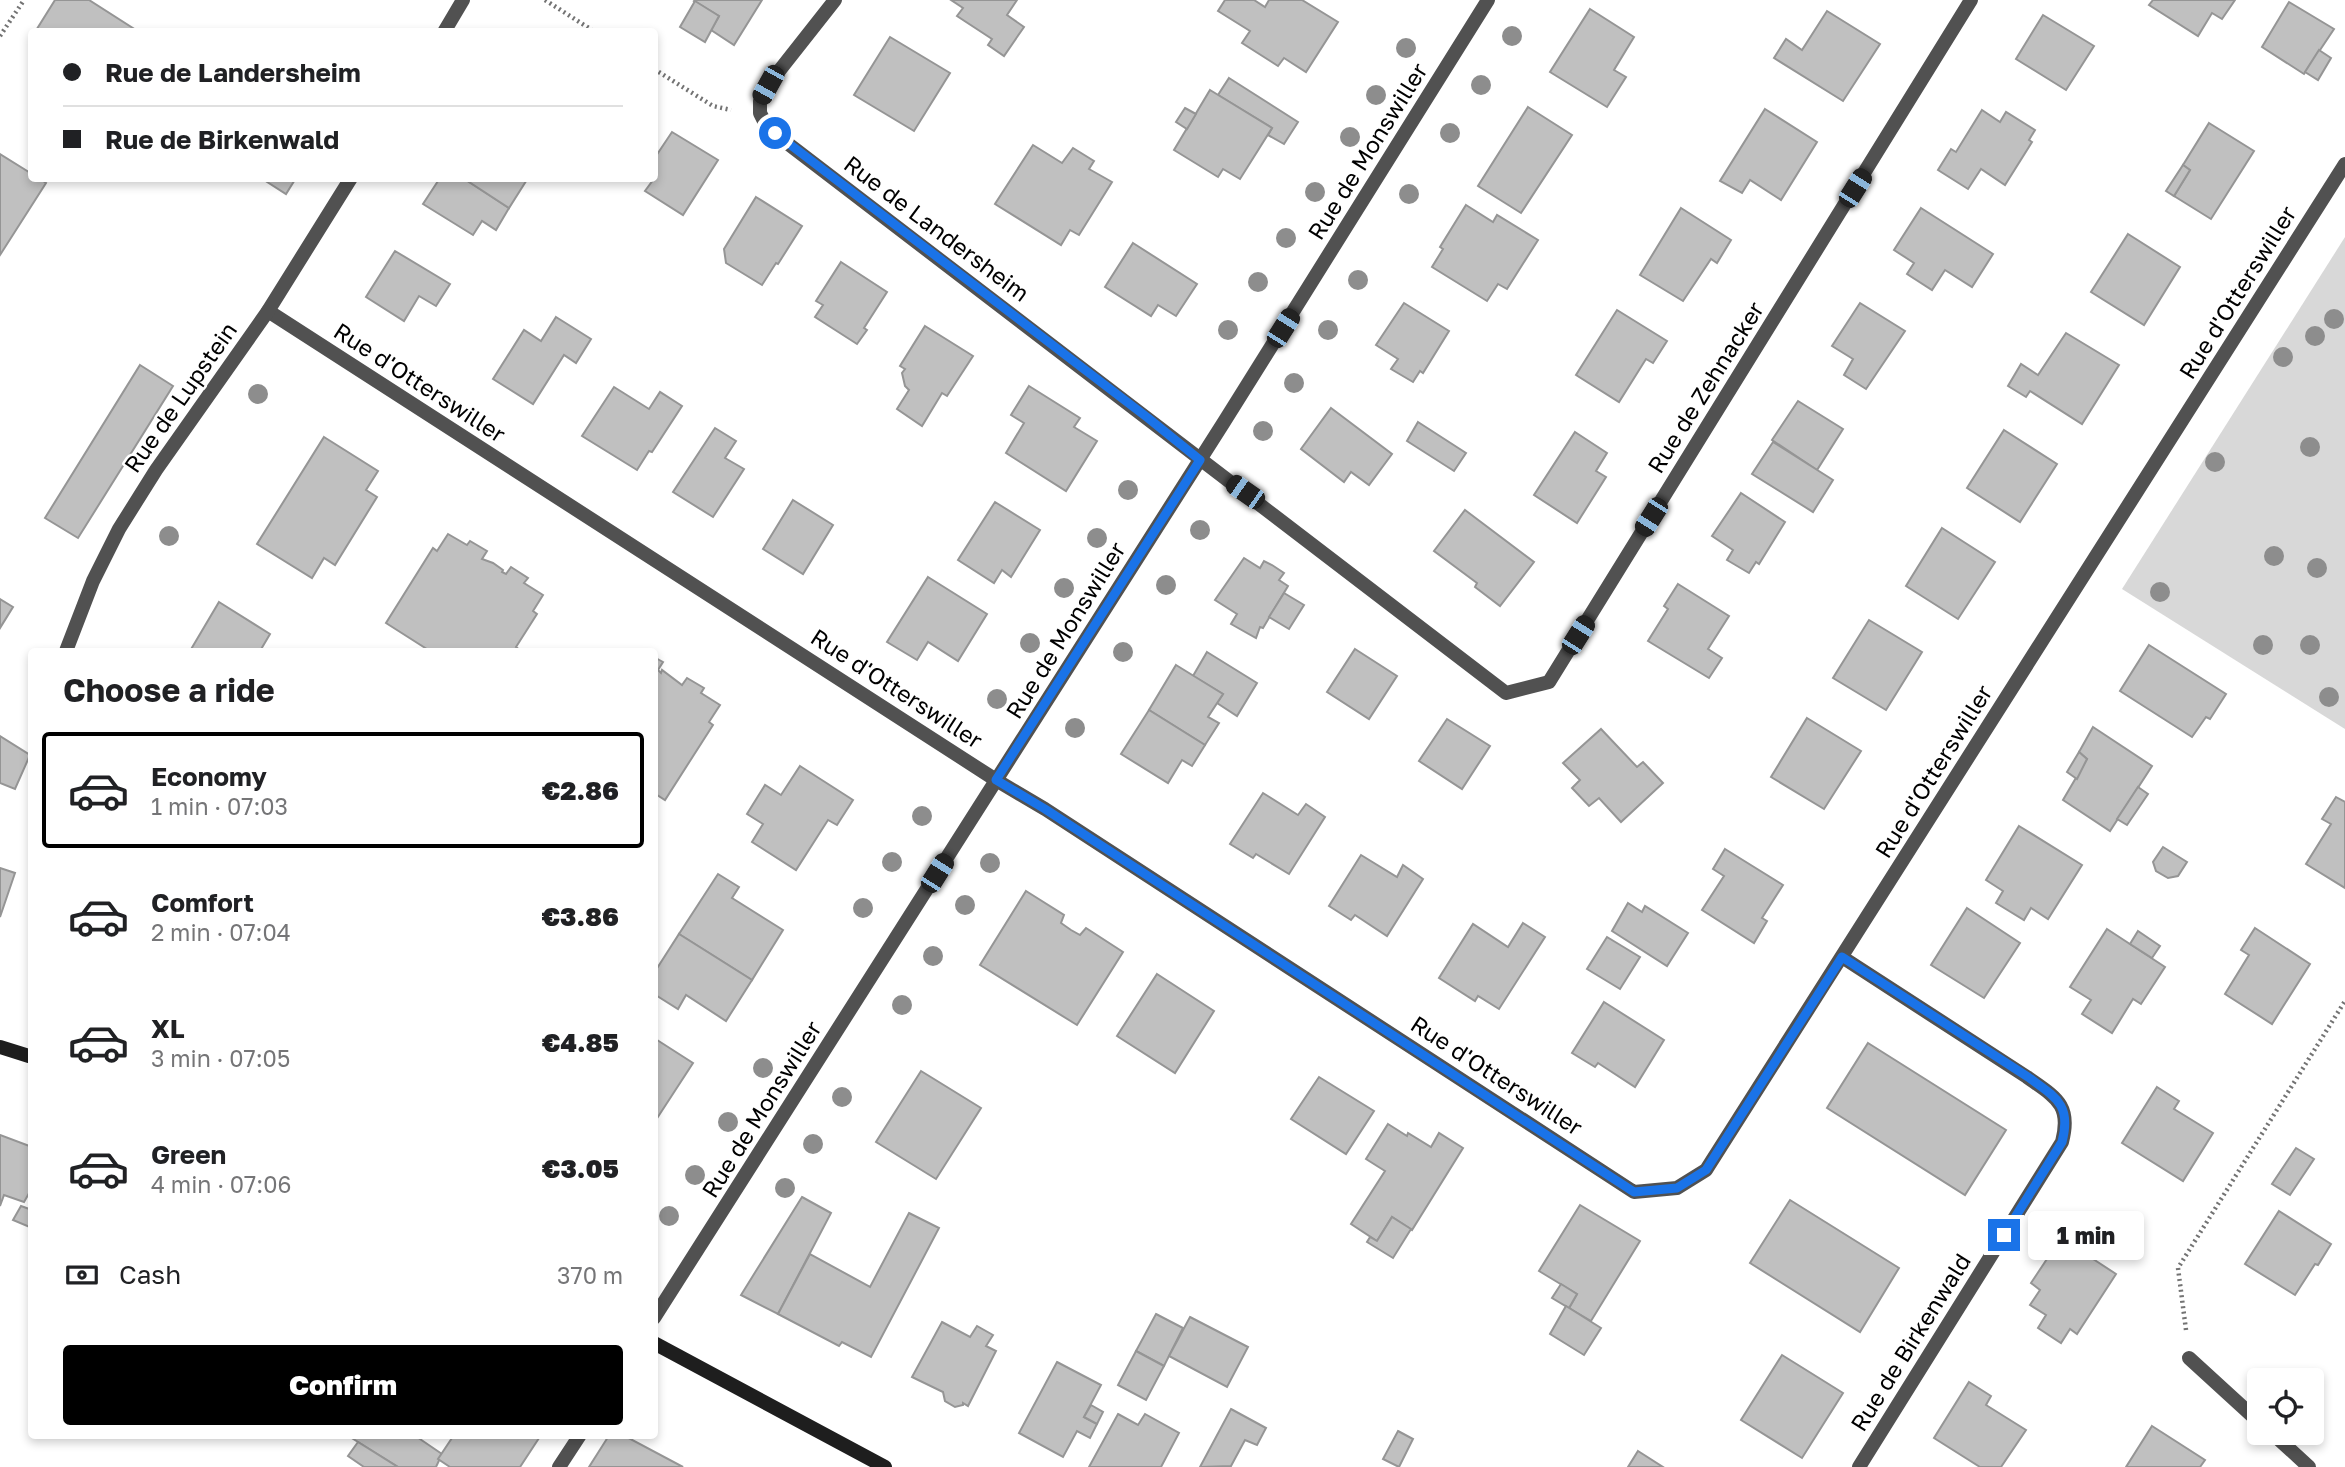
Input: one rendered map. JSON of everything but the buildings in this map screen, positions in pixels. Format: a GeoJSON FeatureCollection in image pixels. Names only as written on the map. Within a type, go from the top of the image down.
{"type":"FeatureCollection","features":[{"type":"Feature","properties":{"kind":"main road"},"geometry":{"type":"LineString","coordinates":[[0,1046],[28,1056]]}},
{"type":"Feature","properties":{"kind":"main road"},"geometry":{"type":"LineString","coordinates":[[658,1345],[885,1467]]}},
{"type":"Feature","properties":{"kind":"street"},"geometry":{"type":"LineString","coordinates":[[446,28],[463,0]]}},
{"type":"Feature","properties":{"kind":"street"},"geometry":{"type":"LineString","coordinates":[[760,113],[760,101],[768,85],[835,0]]}},
{"type":"Feature","properties":{"kind":"street","name":"Rue de Monswiller"},"geometry":{"type":"LineString","coordinates":[[658,1312],[1200,460],[1488,0]]}},
{"type":"Feature","properties":{"kind":"street","name":"Rue de Zehnacker"},"geometry":{"type":"LineString","coordinates":[[1200,460],[1506,693],[1549,682],[1971,0]]}},
{"type":"Feature","properties":{"kind":"street","name":"Rue de Landersheim"},"geometry":{"type":"LineString","coordinates":[[760,113],[775,133],[1200,460]]}},
{"type":"Feature","properties":{"kind":"street","name":"Rue d'Otterswiller"},"geometry":{"type":"LineString","coordinates":[[268,311],[1045,809],[1634,1192],[1677,1188],[1706,1170],[2345,164]]}},
{"type":"Feature","properties":{"kind":"street","name":"Rue de Lupstein"},"geometry":{"type":"LineString","coordinates":[[67,648],[93,581],[119,529],[156,470],[268,311],[349,182]]}},
{"type":"Feature","properties":{"kind":"street","name":"Rue de Birkenwald"},"geometry":{"type":"LineString","coordinates":[[1842,957],[2054,1096],[2063,1109],[2066,1125],[2062,1142],[1859,1467]]}},
{"type":"Feature","properties":{"kind":"street"},"geometry":{"type":"LineString","coordinates":[[2189,1358],[2247,1411]]}},
{"type":"Feature","properties":{"kind":"street"},"geometry":{"type":"LineString","coordinates":[[559,1467],[577,1439]]}},
{"type":"Feature","properties":{"kind":"street"},"geometry":{"type":"LineString","coordinates":[[2285,1445],[2309,1467]]}},
{"type":"Feature","properties":{"kind":"path"},"geometry":{"type":"LineString","coordinates":[[0,36],[24,0]]}},
{"type":"Feature","properties":{"kind":"path"},"geometry":{"type":"LineString","coordinates":[[545,0],[589,28]]}},
{"type":"Feature","properties":{"kind":"path"},"geometry":{"type":"LineString","coordinates":[[658,72],[713,106],[760,113]]}},
{"type":"Feature","properties":{"kind":"path"},"geometry":{"type":"LineString","coordinates":[[2189,1358],[2178,1268],[2345,1001]]}},
{"type":"Feature","properties":{"kind":"shaded area"},"geometry":{"type":"Polygon","coordinates":[[[2345,237],[2345,729],[2122,589],[2345,237]]]}},
{"type":"Feature","properties":{"kind":"route"},"geometry":{"type":"LineString","coordinates":[[775,133],[1200,460],[996,780],[1045,809],[1634,1192],[1677,1188],[1706,1170],[1842,957],[2028,1077],[2054,1096],[2063,1109],[2066,1125],[2062,1142],[2004,1235]]}}]}
